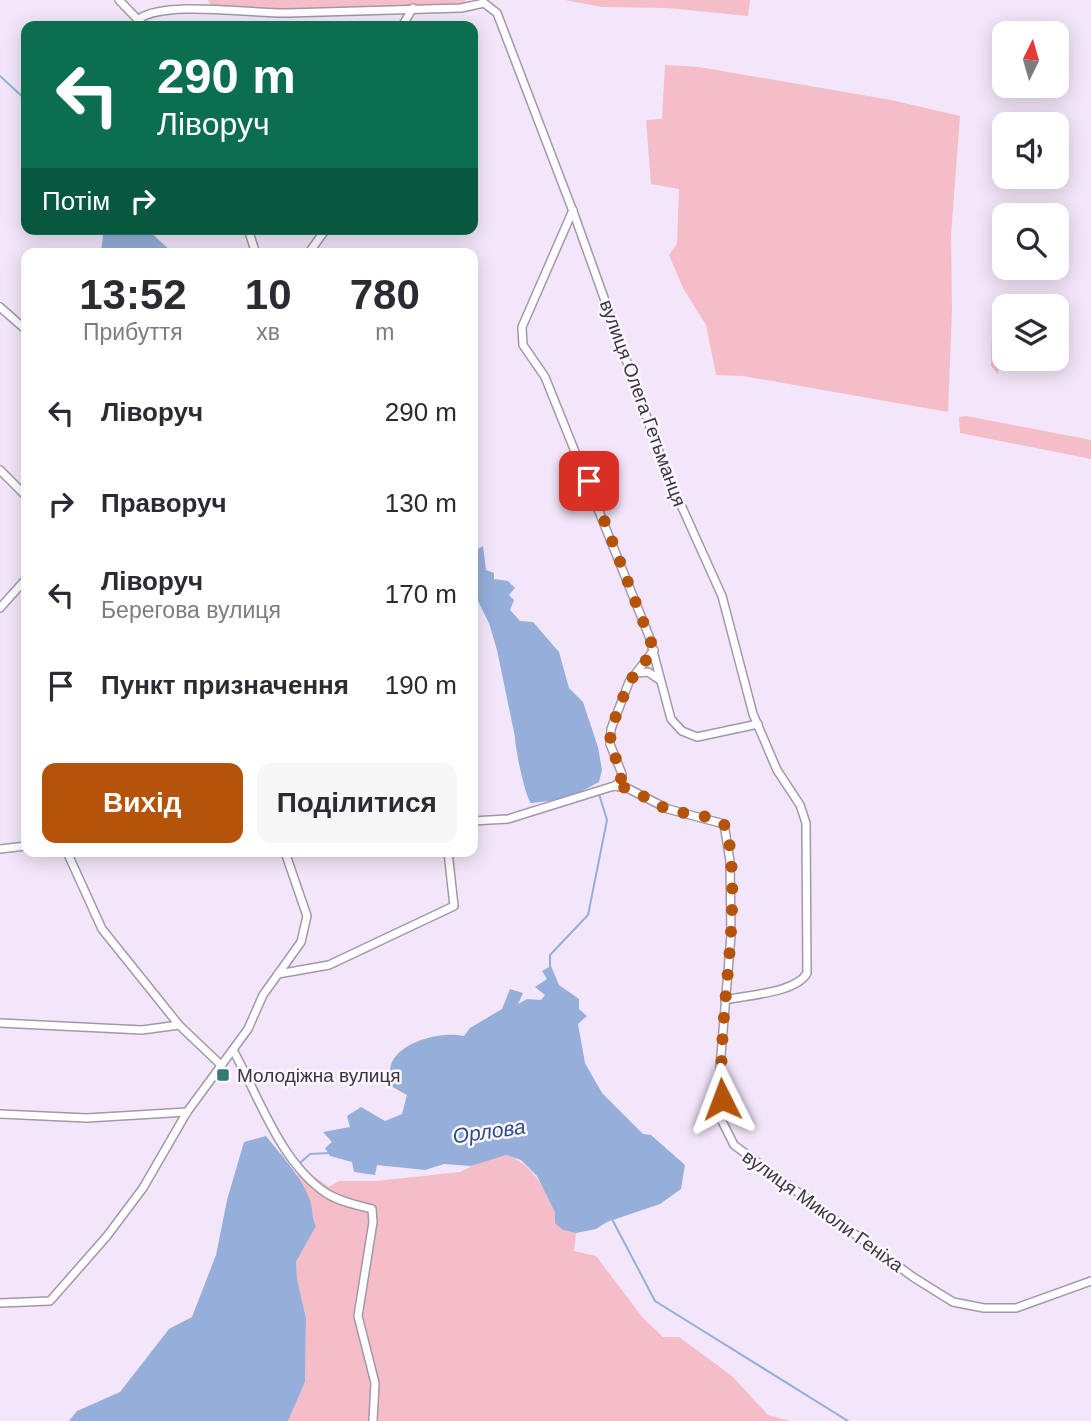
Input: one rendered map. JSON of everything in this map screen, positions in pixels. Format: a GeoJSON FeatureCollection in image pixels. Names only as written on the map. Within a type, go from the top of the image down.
{"type":"FeatureCollection","features":[{"type":"Feature","properties":{"kind":"street"},"geometry":{"type":"LineString","coordinates":[[119,0],[139,21]]}},
{"type":"Feature","properties":{"kind":"street"},"geometry":{"type":"LineString","coordinates":[[142,21],[148,13],[168,11],[285,13],[472,3]]}},
{"type":"Feature","properties":{"kind":"street","name":"вулиця Олега Гетьманця"},"geometry":{"type":"LineString","coordinates":[[472,3],[484,3],[497,13],[573,210],[667,474],[722,596],[758,724],[778,770],[800,804],[806,823],[807,973],[791,988],[725,1000]]}},
{"type":"Feature","properties":{"kind":"street"},"geometry":{"type":"LineString","coordinates":[[405,21],[412,8]]}},
{"type":"Feature","properties":{"kind":"street"},"geometry":{"type":"LineString","coordinates":[[573,210],[527,314],[522,341],[545,377],[555,399],[654,650],[675,726],[697,737],[758,724]]}},
{"type":"Feature","properties":{"kind":"street"},"geometry":{"type":"LineString","coordinates":[[0,307],[21,326]]}},
{"type":"Feature","properties":{"kind":"street"},"geometry":{"type":"LineString","coordinates":[[0,470],[21,491]]}},
{"type":"Feature","properties":{"kind":"street"},"geometry":{"type":"LineString","coordinates":[[0,608],[21,585]]}},
{"type":"Feature","properties":{"kind":"street"},"geometry":{"type":"LineString","coordinates":[[478,821],[509,819],[535,813],[620,783],[622,774],[610,744],[611,729],[629,682],[654,650]]}},
{"type":"Feature","properties":{"kind":"street"},"geometry":{"type":"LineString","coordinates":[[636,674],[648,671],[661,681]]}},
{"type":"Feature","properties":{"kind":"street","name":"вулиця Миколи Геніха"},"geometry":{"type":"LineString","coordinates":[[614,786],[627,788],[668,809],[719,821],[727,831],[731,935],[720,1067],[722,1121],[729,1138],[741,1151],[805,1194],[913,1277],[953,1302],[984,1308],[1016,1308],[1091,1281]]}},
{"type":"Feature","properties":{"kind":"street"},"geometry":{"type":"LineString","coordinates":[[0,849],[21,847]]}},
{"type":"Feature","properties":{"kind":"street"},"geometry":{"type":"LineString","coordinates":[[68,857],[102,929],[178,1025],[221,1065]]}},
{"type":"Feature","properties":{"kind":"street"},"geometry":{"type":"LineString","coordinates":[[0,1303],[50,1301],[107,1236],[143,1188],[187,1112],[248,1029],[263,995],[301,942],[307,923],[287,857]]}},
{"type":"Feature","properties":{"kind":"street"},"geometry":{"type":"LineString","coordinates":[[277,974],[329,965],[454,906],[449,857]]}},
{"type":"Feature","properties":{"kind":"street"},"geometry":{"type":"LineString","coordinates":[[0,1023],[142,1030],[178,1025]]}},
{"type":"Feature","properties":{"kind":"street"},"geometry":{"type":"LineString","coordinates":[[233,1050],[270,1123],[301,1170],[326,1193],[372,1209],[373,1222],[358,1316],[375,1383],[373,1421]]}},
{"type":"Feature","properties":{"kind":"street"},"geometry":{"type":"LineString","coordinates":[[0,1114],[87,1118],[187,1112]]}},
{"type":"Feature","properties":{"kind":"shaded area"},"geometry":{"type":"Polygon","coordinates":[[[208,0],[466,0],[465,4],[304,9],[212,7],[208,0]]]}},
{"type":"Feature","properties":{"kind":"shaded area"},"geometry":{"type":"Polygon","coordinates":[[[565,0],[750,0],[748,16],[667,8],[602,7],[565,0]]]}},
{"type":"Feature","properties":{"kind":"shaded area"},"geometry":{"type":"Polygon","coordinates":[[[665,65],[699,67],[891,100],[960,116],[951,235],[952,309],[948,412],[743,376],[716,375],[706,325],[683,288],[669,255],[677,244],[679,189],[651,184],[646,120],[662,119],[665,65]]]}},
{"type":"Feature","properties":{"kind":"shaded area"},"geometry":{"type":"Polygon","coordinates":[[[966,416],[1091,440],[1091,459],[960,433],[959,417],[966,416]]]}},
{"type":"Feature","properties":{"kind":"shaded area"},"geometry":{"type":"Polygon","coordinates":[[[506,1155],[527,1167],[535,1176],[548,1196],[563,1230],[576,1233],[574,1251],[596,1256],[643,1318],[663,1337],[679,1337],[732,1376],[768,1415],[790,1421],[288,1421],[305,1382],[306,1318],[296,1262],[316,1226],[311,1217],[311,1202],[296,1175],[308,1172],[329,1187],[339,1181],[376,1181],[460,1172],[484,1160],[506,1155]]]}},
{"type":"Feature","properties":{"kind":"water"},"geometry":{"type":"Polygon","coordinates":[[[103,235],[153,235],[168,248],[101,248],[103,235]]]}},
{"type":"Feature","properties":{"kind":"water"},"geometry":{"type":"Polygon","coordinates":[[[483,546],[486,570],[494,573],[494,579],[508,581],[515,588],[509,595],[514,600],[510,610],[520,621],[533,622],[559,652],[569,688],[583,702],[598,747],[602,770],[599,782],[567,799],[531,803],[526,791],[497,650],[489,623],[478,601],[478,549],[483,546]]]}},
{"type":"Feature","properties":{"kind":"water"},"geometry":{"type":"Polygon","coordinates":[[[551,966],[559,985],[579,999],[579,1009],[587,1016],[578,1024],[585,1063],[602,1093],[643,1134],[651,1135],[685,1165],[681,1189],[660,1204],[607,1222],[596,1229],[576,1233],[563,1230],[555,1223],[555,1212],[537,1176],[521,1160],[506,1155],[471,1166],[444,1164],[425,1170],[377,1165],[375,1175],[354,1172],[352,1162],[330,1156],[325,1148],[332,1142],[323,1132],[350,1127],[347,1116],[361,1107],[385,1121],[402,1114],[407,1095],[389,1085],[391,1064],[397,1054],[414,1043],[435,1036],[464,1036],[470,1028],[502,1009],[510,989],[523,993],[518,1004],[527,999],[541,1000],[545,995],[535,987],[547,979],[542,971],[551,966]]]}},
{"type":"Feature","properties":{"kind":"water"},"geometry":{"type":"Polygon","coordinates":[[[266,1136],[301,1183],[310,1200],[316,1226],[296,1262],[306,1318],[305,1382],[288,1421],[69,1421],[77,1411],[120,1392],[169,1329],[192,1317],[216,1255],[227,1200],[244,1142],[266,1136]]]}},
{"type":"Feature","properties":{"kind":"waterway"},"geometry":{"type":"LineString","coordinates":[[0,76],[21,95]]}},
{"type":"Feature","properties":{"kind":"waterway"},"geometry":{"type":"LineString","coordinates":[[550,967],[550,955],[588,915],[607,820],[599,794]]}},
{"type":"Feature","properties":{"kind":"waterway","name":"Орлова"},"geometry":{"type":"LineString","coordinates":[[300,1163],[310,1154],[330,1153]]}},
{"type":"Feature","properties":{"kind":"waterway","name":"Орлова"},"geometry":{"type":"LineString","coordinates":[[613,1221],[655,1301],[848,1421]]}},
{"type":"Feature","properties":{"kind":"place","name":"Молодіжна вулиця"},"geometry":{"type":"Point","coordinates":[223,1075]}},
{"type":"Feature","properties":{"kind":"route"},"geometry":{"type":"LineString","coordinates":[[589,481],[654,650],[629,682],[611,729],[610,744],[622,774],[620,783],[614,786],[627,788],[668,809],[719,821],[727,828],[731,935],[720,1067],[722,1099]]}}]}
